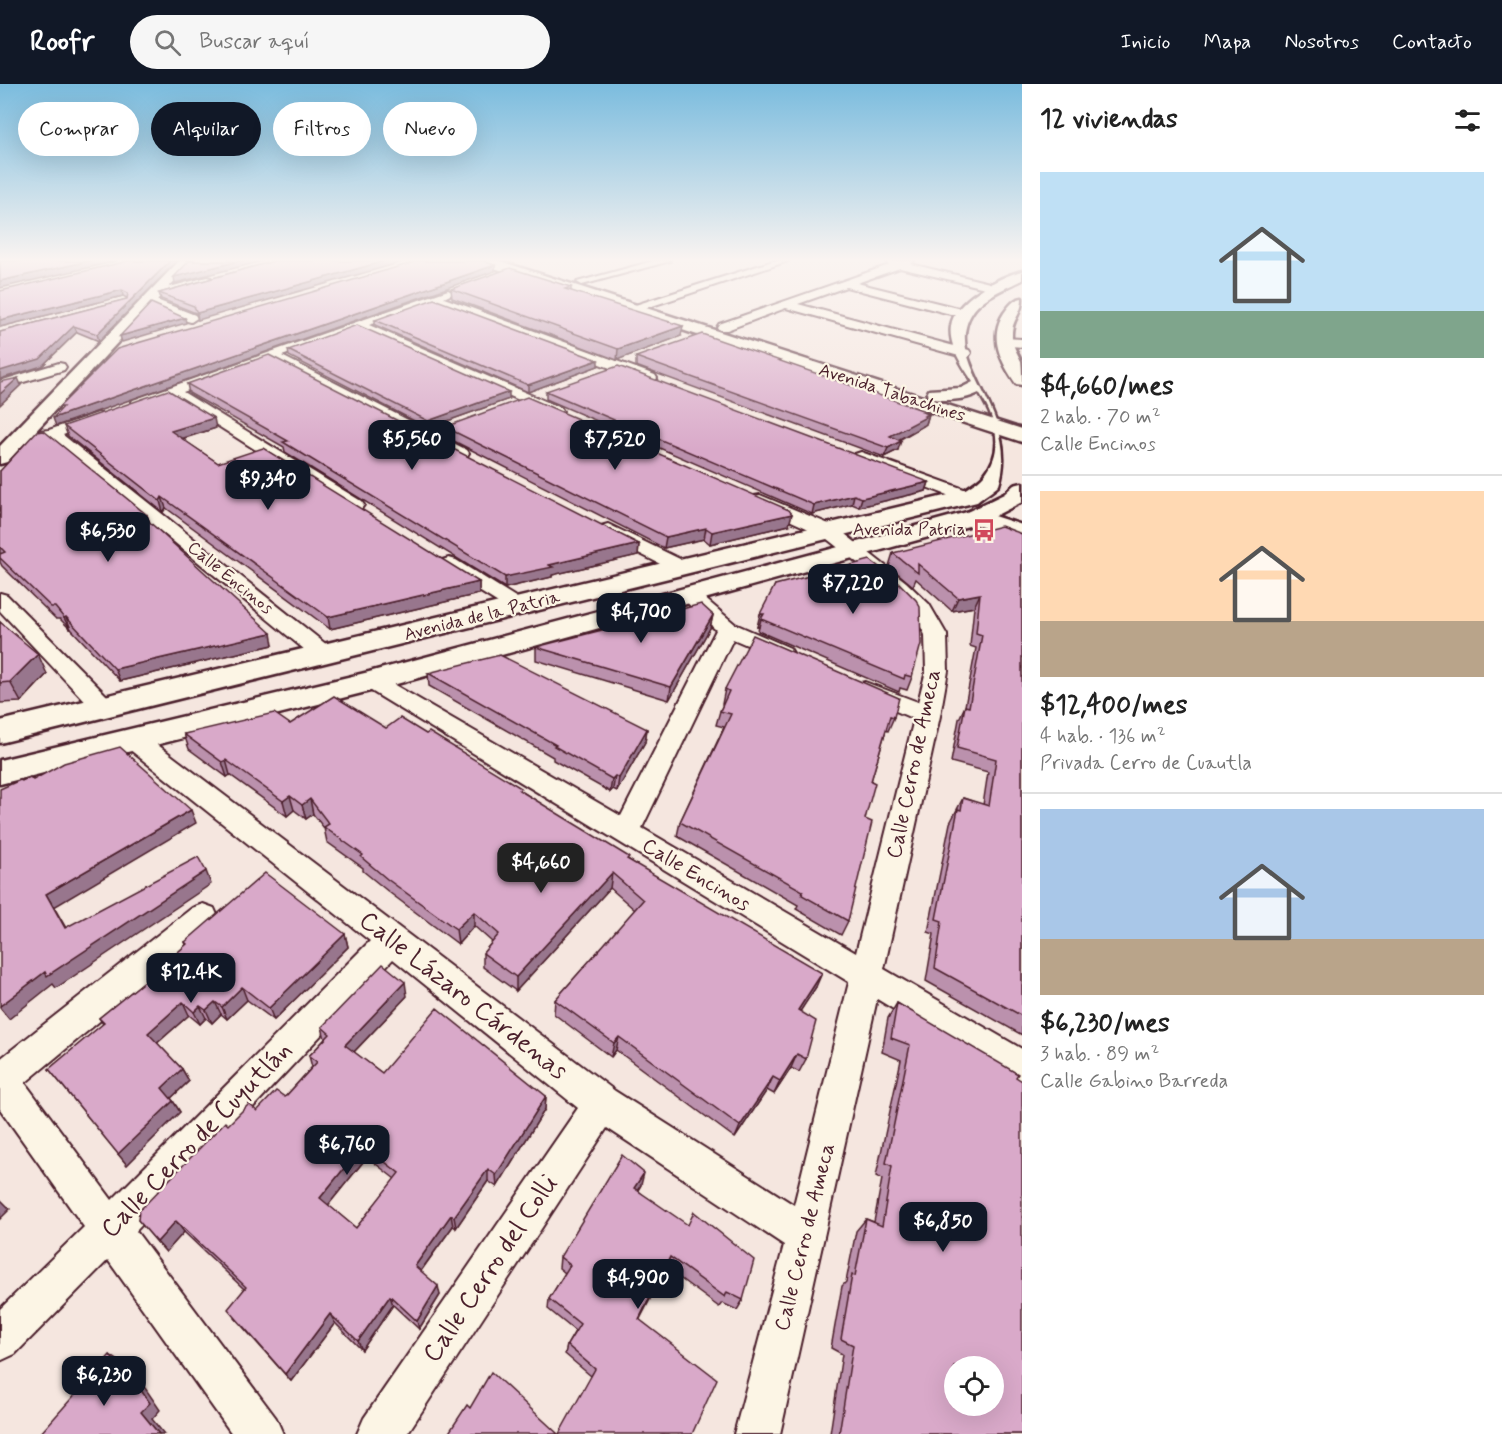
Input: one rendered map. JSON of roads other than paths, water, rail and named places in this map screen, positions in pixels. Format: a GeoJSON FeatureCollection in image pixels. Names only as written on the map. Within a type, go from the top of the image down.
{"type":"FeatureCollection","features":[{"type":"Feature","properties":{"kind":"main road"},"geometry":{"type":"LineString","coordinates":[[0,458],[127,324]]}},
{"type":"Feature","properties":{"kind":"main road","name":"Avenida Tabachines"},"geometry":{"type":"LineString","coordinates":[[696,324],[1013,426]]}},
{"type":"Feature","properties":{"kind":"main road"},"geometry":{"type":"LineString","coordinates":[[959,324],[957,331],[964,354],[1013,426]]}},
{"type":"Feature","properties":{"kind":"main road"},"geometry":{"type":"LineString","coordinates":[[1005,324],[1003,342],[1022,380]]}},
{"type":"Feature","properties":{"kind":"main road","name":"Avenida Tabachines"},"geometry":{"type":"LineString","coordinates":[[715,330],[936,394],[1013,426]]}},
{"type":"Feature","properties":{"kind":"main road"},"geometry":{"type":"LineString","coordinates":[[34,393],[63,363]]}},
{"type":"Feature","properties":{"kind":"main road"},"geometry":{"type":"LineString","coordinates":[[936,394],[964,393],[983,384]]}},
{"type":"Feature","properties":{"kind":"main road","name":"Avenida de la Patria"},"geometry":{"type":"LineString","coordinates":[[977,509],[1002,462],[1013,426]]}},
{"type":"Feature","properties":{"kind":"main road","name":"Avenida de la Patria"},"geometry":{"type":"LineString","coordinates":[[0,772],[371,681],[855,550],[1012,499],[1022,490]]}},
{"type":"Feature","properties":{"kind":"main road"},"geometry":{"type":"LineString","coordinates":[[977,509],[1022,507]]}},
{"type":"Feature","properties":{"kind":"main road"},"geometry":{"type":"LineString","coordinates":[[977,509],[1022,533]]}},
{"type":"Feature","properties":{"kind":"main road","name":"Avenida de la Patria"},"geometry":{"type":"LineString","coordinates":[[0,732],[829,531],[977,509]]}},
{"type":"Feature","properties":{"kind":"street"},"geometry":{"type":"LineString","coordinates":[[503,324],[662,383]]}},
{"type":"Feature","properties":{"kind":"street"},"geometry":{"type":"LineString","coordinates":[[687,340],[732,324]]}},
{"type":"Feature","properties":{"kind":"street"},"geometry":{"type":"LineString","coordinates":[[856,324],[964,354]]}},
{"type":"Feature","properties":{"kind":"street"},"geometry":{"type":"LineString","coordinates":[[128,407],[358,325],[571,417]]}},
{"type":"Feature","properties":{"kind":"street"},"geometry":{"type":"LineString","coordinates":[[1003,342],[1022,343]]}},
{"type":"Feature","properties":{"kind":"street"},"geometry":{"type":"LineString","coordinates":[[98,356],[121,349]]}},
{"type":"Feature","properties":{"kind":"street"},"geometry":{"type":"LineString","coordinates":[[272,356],[480,463]]}},
{"type":"Feature","properties":{"kind":"street"},"geometry":{"type":"LineString","coordinates":[[595,374],[637,359]]}},
{"type":"Feature","properties":{"kind":"street"},"geometry":{"type":"LineString","coordinates":[[0,385],[63,363]]}},
{"type":"Feature","properties":{"kind":"street"},"geometry":{"type":"LineString","coordinates":[[506,407],[550,390]]}},
{"type":"Feature","properties":{"kind":"street"},"geometry":{"type":"LineString","coordinates":[[172,391],[370,515]]}},
{"type":"Feature","properties":{"kind":"street"},"geometry":{"type":"LineString","coordinates":[[19,438],[52,434],[106,415]]}},
{"type":"Feature","properties":{"kind":"street"},"geometry":{"type":"LineString","coordinates":[[427,436],[450,428]]}},
{"type":"Feature","properties":{"kind":"street","name":"Calle Encinos"},"geometry":{"type":"LineString","coordinates":[[52,434],[324,654]]}},
{"type":"Feature","properties":{"kind":"street"},"geometry":{"type":"LineString","coordinates":[[853,454],[977,509]]}},
{"type":"Feature","properties":{"kind":"street","name":"Calle Cerro de Ameca"},"geometry":{"type":"LineString","coordinates":[[743,493],[829,531],[899,586],[922,609],[936,635],[937,671],[806,1236],[757,1434]]}},
{"type":"Feature","properties":{"kind":"street"},"geometry":{"type":"LineString","coordinates":[[596,524],[681,567]]}},
{"type":"Feature","properties":{"kind":"street"},"geometry":{"type":"LineString","coordinates":[[439,558],[518,607]]}},
{"type":"Feature","properties":{"kind":"street"},"geometry":{"type":"LineString","coordinates":[[689,595],[727,629],[801,661]]}},
{"type":"Feature","properties":{"kind":"street"},"geometry":{"type":"LineString","coordinates":[[0,599],[104,707]]}},
{"type":"Feature","properties":{"kind":"street"},"geometry":{"type":"LineString","coordinates":[[626,833],[727,629]]}},
{"type":"Feature","properties":{"kind":"street"},"geometry":{"type":"LineString","coordinates":[[843,680],[928,716]]}},
{"type":"Feature","properties":{"kind":"street","name":"Calle Encinos"},"geometry":{"type":"LineString","coordinates":[[371,681],[1022,1068]]}},
{"type":"Feature","properties":{"kind":"street","name":"Calle Lázaro Cárdenas"},"geometry":{"type":"LineString","coordinates":[[133,739],[602,1104],[806,1236]]}},
{"type":"Feature","properties":{"kind":"street"},"geometry":{"type":"LineString","coordinates":[[202,917],[0,1080],[112,1228],[260,1434]]}},
{"type":"Feature","properties":{"kind":"street","name":"Calle Cerro de Cuyutlán"},"geometry":{"type":"LineString","coordinates":[[0,1339],[112,1228],[391,940]]}},
{"type":"Feature","properties":{"kind":"street","name":"Calle Cerro del Colli"},"geometry":{"type":"LineString","coordinates":[[380,1434],[602,1104]]}},
{"type":"Feature","properties":{"kind":"place","name":"Avenida Patria"},"geometry":{"type":"Point","coordinates":[984,530]}}]}
